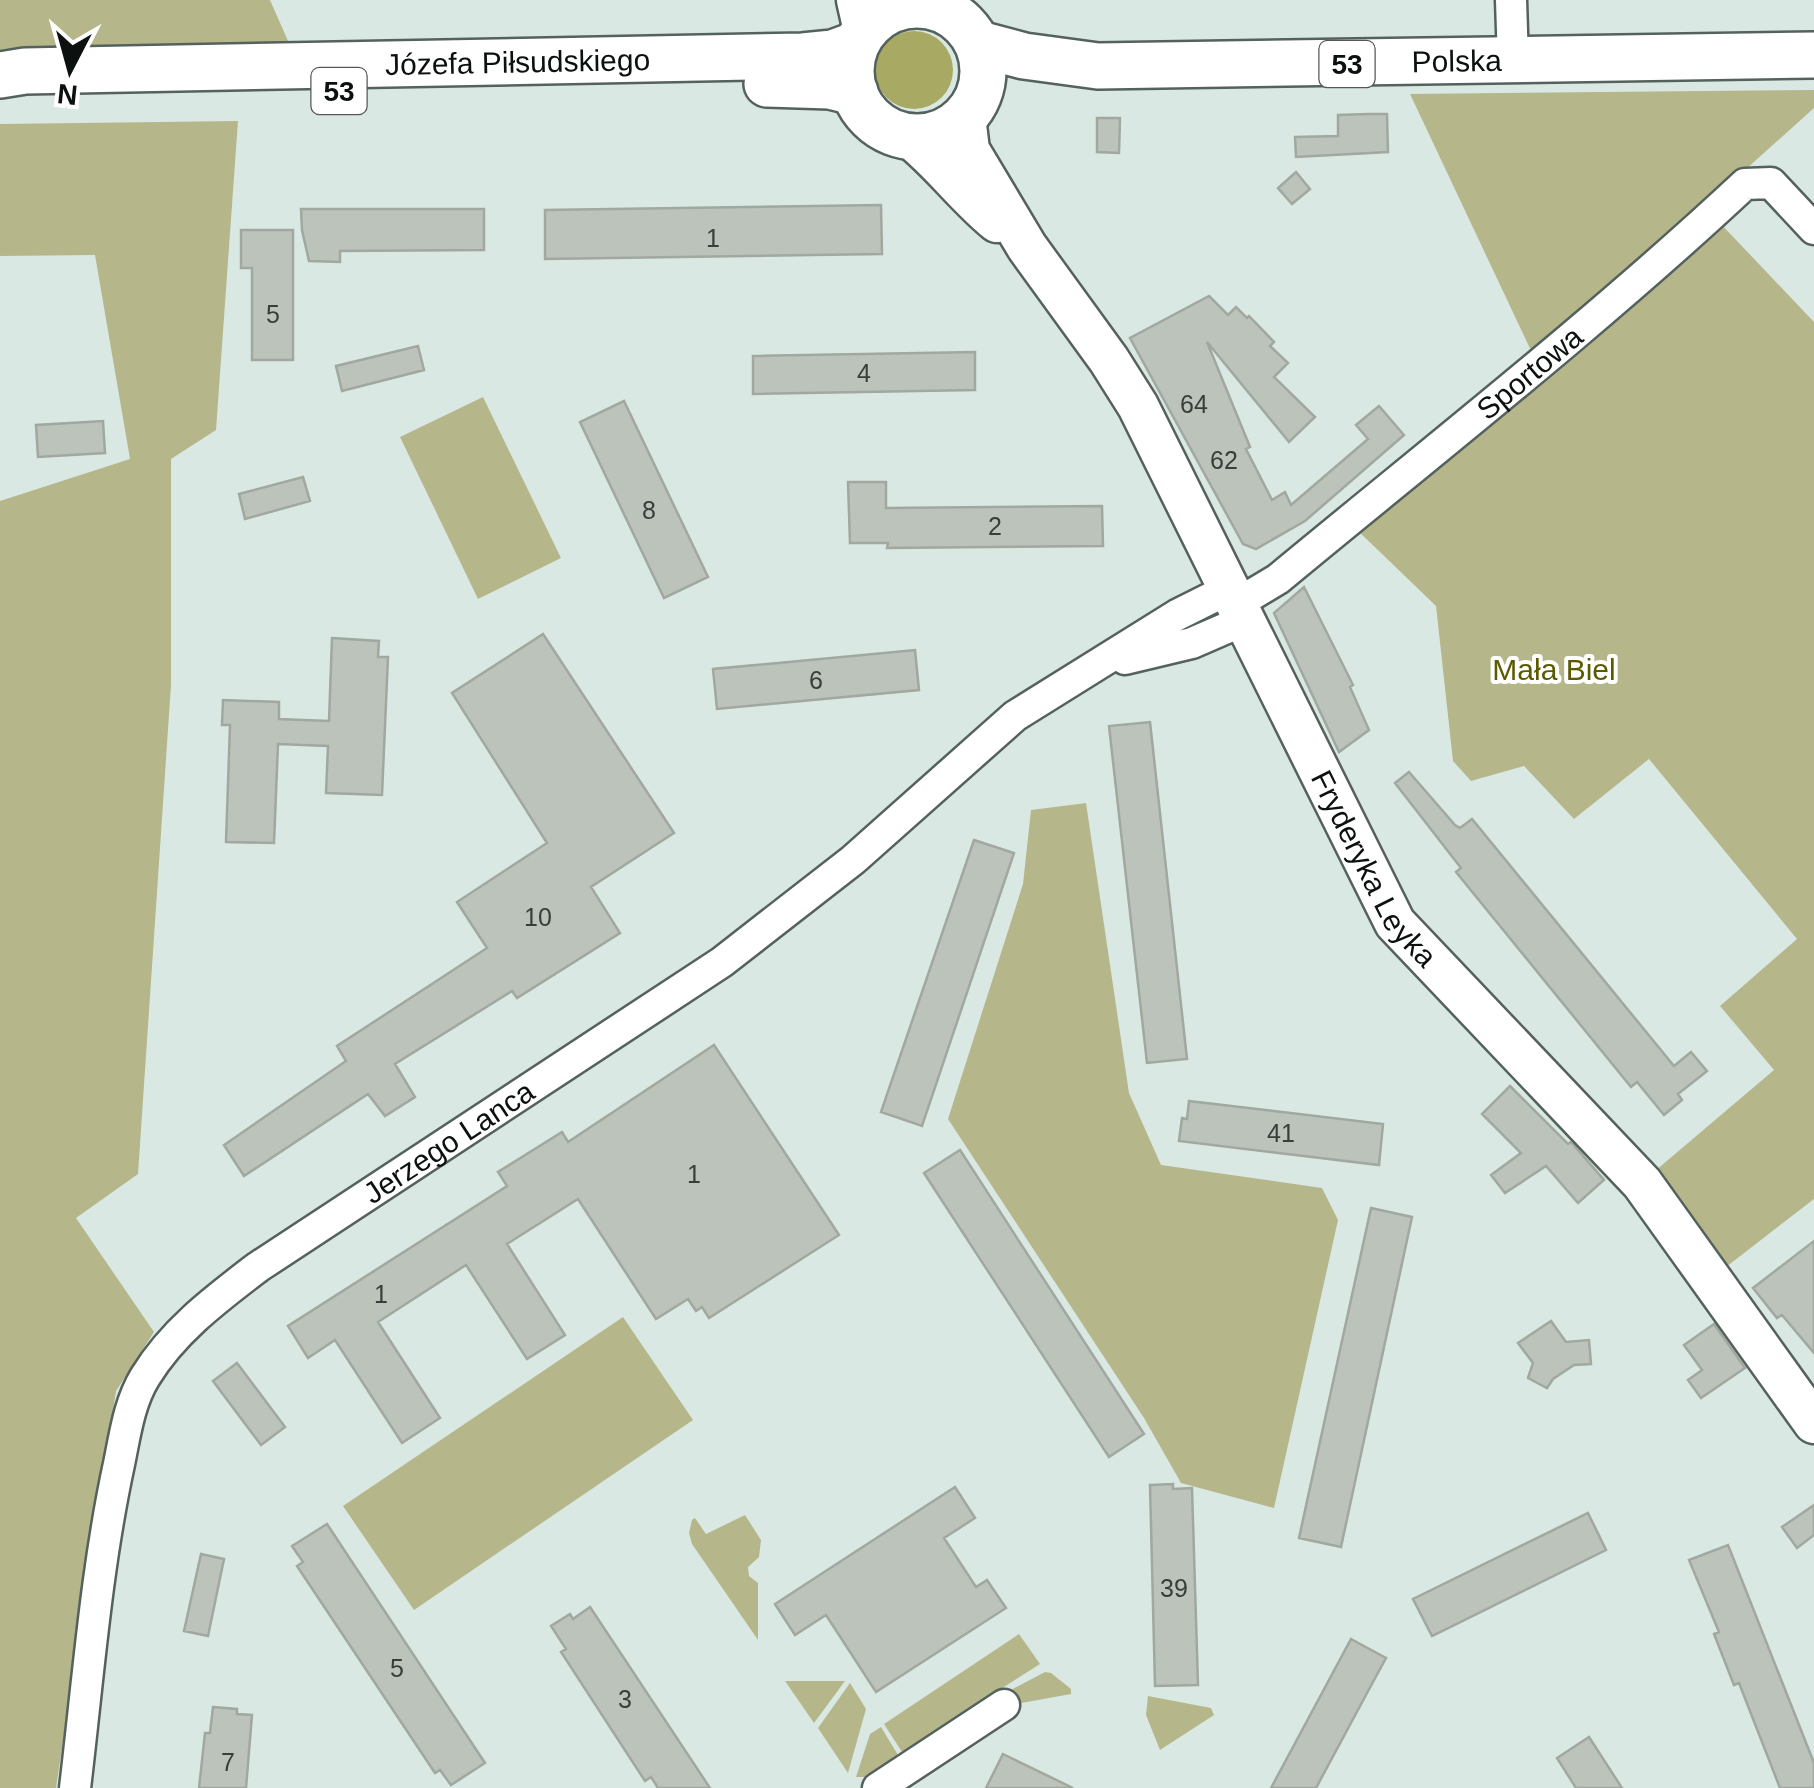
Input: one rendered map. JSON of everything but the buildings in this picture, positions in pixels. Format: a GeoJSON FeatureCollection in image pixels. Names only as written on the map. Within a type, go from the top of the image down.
{"type":"FeatureCollection","features":[{"type":"Feature","properties":{"kind":"main road","name":"53"},"geometry":{"type":"LineString","coordinates":[[859,25],[914,2],[952,14],[969,28],[979,44]]}},
{"type":"Feature","properties":{"kind":"main road","name":"Józefa Piłsudskiego"},"geometry":{"type":"LineString","coordinates":[[0,75],[803,56],[833,53],[859,25]]}},
{"type":"Feature","properties":{"kind":"main road"},"geometry":{"type":"LineString","coordinates":[[859,25],[851,77],[855,92],[863,108],[880,126],[909,137]]}},
{"type":"Feature","properties":{"kind":"main road","name":"Polska"},"geometry":{"type":"LineString","coordinates":[[979,44],[1024,56],[1098,66],[1814,56]]}},
{"type":"Feature","properties":{"kind":"main road"},"geometry":{"type":"LineString","coordinates":[[973,103],[984,75],[979,44]]}},
{"type":"Feature","properties":{"kind":"main road","name":"Polska"},"geometry":{"type":"LineString","coordinates":[[973,103],[1098,66]]}},
{"type":"Feature","properties":{"kind":"main road","name":"Józefa Piłsudskiego"},"geometry":{"type":"LineString","coordinates":[[0,94],[802,83],[855,92]]}},
{"type":"Feature","properties":{"kind":"main road","name":"53"},"geometry":{"type":"LineString","coordinates":[[909,137],[940,134],[973,103]]}},
{"type":"Feature","properties":{"kind":"street"},"geometry":{"type":"LineString","coordinates":[[1511,0],[1513,62]]}},
{"type":"Feature","properties":{"kind":"street","name":"Fryderyka Leyka"},"geometry":{"type":"LineString","coordinates":[[973,103],[969,150],[1027,247],[1138,406],[1394,923],[1642,1182],[1814,1423]]}},
{"type":"Feature","properties":{"kind":"street","name":"Fryderyka Leyka"},"geometry":{"type":"LineString","coordinates":[[909,137],[930,154],[974,204],[1027,247]]}},
{"type":"Feature","properties":{"kind":"street","name":"Sportowa"},"geometry":{"type":"LineString","coordinates":[[1238,604],[1278,579],[1570,338],[1745,184],[1772,183],[1814,229]]}},
{"type":"Feature","properties":{"kind":"street","name":"Jerzego Lanca"},"geometry":{"type":"LineString","coordinates":[[75,1788],[112,1497],[128,1423],[144,1379],[176,1336],[204,1308],[258,1267],[722,962],[853,860],[1015,716],[1177,615],[1238,604]]}},
{"type":"Feature","properties":{"kind":"street"},"geometry":{"type":"LineString","coordinates":[[878,1788],[1004,1706]]}},
{"type":"Feature","properties":{"kind":"green space"},"geometry":{"type":"Polygon","coordinates":[[[0,0],[270,0],[292,50],[0,51],[0,0]]]}},
{"type":"Feature","properties":{"kind":"green space"},"geometry":{"type":"Polygon","coordinates":[[[1814,90],[1814,108],[1535,359],[1410,94],[1814,90]]]}},
{"type":"Feature","properties":{"kind":"green space"},"geometry":{"type":"Polygon","coordinates":[[[238,121],[216,430],[171,459],[171,685],[138,1174],[76,1218],[154,1332],[116,1391],[56,1788],[0,1788],[0,501],[130,459],[95,255],[0,256],[0,124],[238,121]]]}},
{"type":"Feature","properties":{"kind":"green space","name":"Mała Biel"},"geometry":{"type":"Polygon","coordinates":[[[1719,222],[1814,322],[1814,1199],[1726,1267],[1655,1171],[1774,1070],[1720,1006],[1797,939],[1649,759],[1574,819],[1524,766],[1471,781],[1453,761],[1436,606],[1353,526],[1719,222]]]}},
{"type":"Feature","properties":{"kind":"green space"},"geometry":{"type":"Polygon","coordinates":[[[483,397],[561,558],[478,599],[400,437],[483,397]]]}},
{"type":"Feature","properties":{"kind":"green space"},"geometry":{"type":"Polygon","coordinates":[[[1086,803],[1129,1093],[1161,1165],[1322,1188],[1338,1220],[1274,1508],[1181,1483],[1144,1418],[948,1119],[1023,884],[1031,810],[1086,803]]]}},
{"type":"Feature","properties":{"kind":"green space"},"geometry":{"type":"Polygon","coordinates":[[[623,1317],[693,1420],[414,1610],[343,1506],[623,1317]]]}},
{"type":"Feature","properties":{"kind":"green space"},"geometry":{"type":"Polygon","coordinates":[[[745,1515],[761,1540],[759,1557],[748,1567],[749,1576],[758,1583],[758,1640],[692,1544],[689,1533],[695,1518],[706,1534],[745,1515]]]}},
{"type":"Feature","properties":{"kind":"green space"},"geometry":{"type":"Polygon","coordinates":[[[1019,1634],[1040,1664],[902,1752],[884,1724],[1019,1634]]]}},
{"type":"Feature","properties":{"kind":"green space"},"geometry":{"type":"Polygon","coordinates":[[[1045,1672],[1071,1689],[1071,1694],[1011,1705],[1003,1694],[1045,1672]]]}},
{"type":"Feature","properties":{"kind":"green space"},"geometry":{"type":"Polygon","coordinates":[[[785,1681],[845,1681],[814,1723],[785,1681]]]}},
{"type":"Feature","properties":{"kind":"green space"},"geometry":{"type":"Polygon","coordinates":[[[850,1683],[866,1709],[848,1773],[818,1728],[850,1683]]]}},
{"type":"Feature","properties":{"kind":"green space"},"geometry":{"type":"Polygon","coordinates":[[[1148,1696],[1211,1708],[1214,1715],[1160,1750],[1146,1715],[1148,1696]]]}},
{"type":"Feature","properties":{"kind":"green space"},"geometry":{"type":"Polygon","coordinates":[[[881,1727],[898,1755],[866,1777],[856,1777],[870,1734],[881,1727]]]}},
{"type":"Feature","properties":{"kind":"shaded area"},"geometry":{"type":"Polygon","coordinates":[[[914,31],[929,34],[941,43],[950,55],[950,85],[941,97],[929,106],[914,109],[899,106],[887,97],[878,85],[875,70],[878,55],[887,43],[899,34],[914,31]]]}}]}
